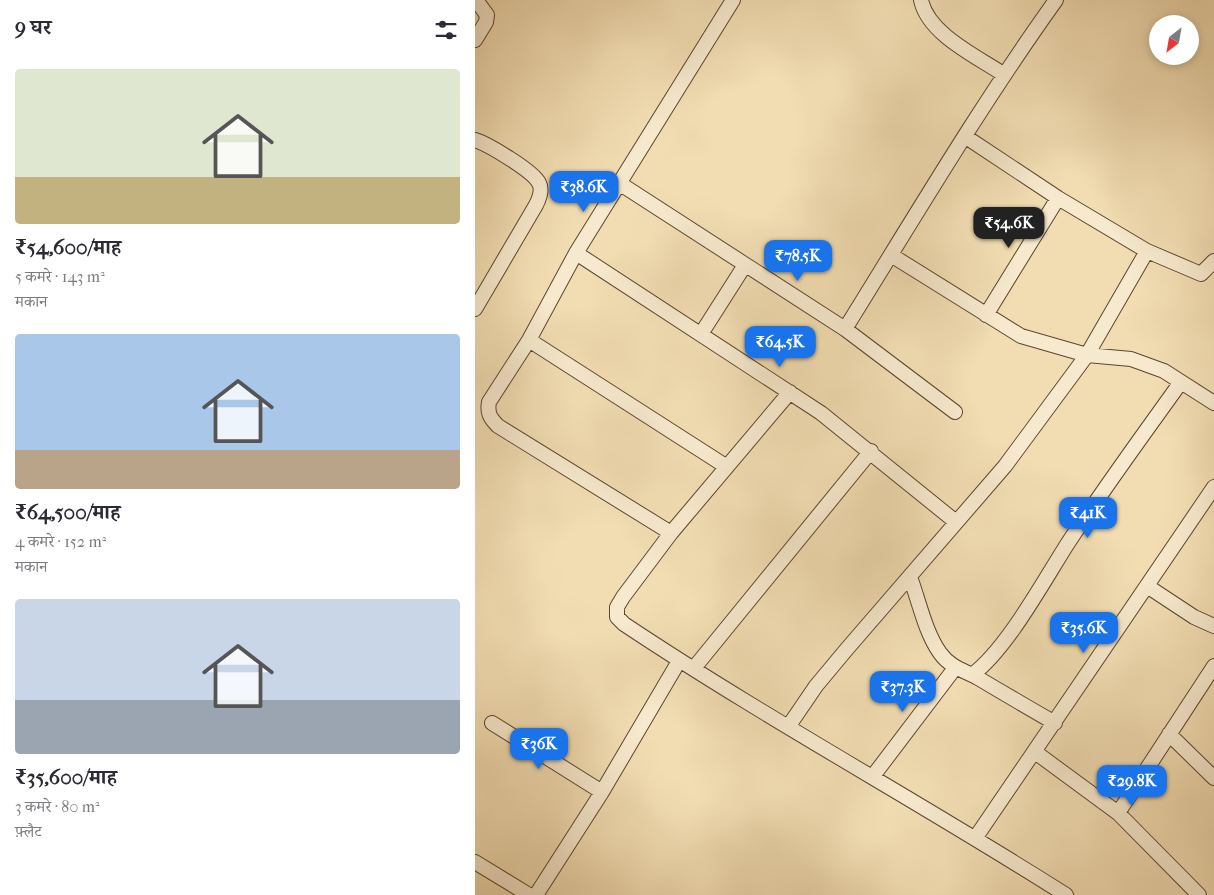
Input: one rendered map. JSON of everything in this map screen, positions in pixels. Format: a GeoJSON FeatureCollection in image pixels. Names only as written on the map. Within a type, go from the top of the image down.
{"type":"FeatureCollection","features":[{"type":"Feature","properties":{"kind":"street"},"geometry":{"type":"LineString","coordinates":[[475,40],[486,22],[487,15],[476,0]]}},
{"type":"Feature","properties":{"kind":"street"},"geometry":{"type":"LineString","coordinates":[[671,533],[491,420],[487,411],[489,402],[529,340],[576,253],[733,0]]}},
{"type":"Feature","properties":{"kind":"street"},"geometry":{"type":"LineString","coordinates":[[921,0],[930,22],[941,32],[1003,74]]}},
{"type":"Feature","properties":{"kind":"street"},"geometry":{"type":"LineString","coordinates":[[845,329],[966,137],[1003,74],[1056,0]]}},
{"type":"Feature","properties":{"kind":"street"},"geometry":{"type":"LineString","coordinates":[[966,137],[1058,198],[1147,251],[1201,274],[1214,261]]}},
{"type":"Feature","properties":{"kind":"street"},"geometry":{"type":"LineString","coordinates":[[475,140],[530,173],[540,183],[541,190],[536,205],[475,309]]}},
{"type":"Feature","properties":{"kind":"street"},"geometry":{"type":"LineString","coordinates":[[619,183],[845,329],[955,412]]}},
{"type":"Feature","properties":{"kind":"street"},"geometry":{"type":"LineString","coordinates":[[986,315],[1058,198]]}},
{"type":"Feature","properties":{"kind":"street"},"geometry":{"type":"LineString","coordinates":[[788,727],[822,679],[1005,466],[1087,355],[1147,251]]}},
{"type":"Feature","properties":{"kind":"street"},"geometry":{"type":"LineString","coordinates":[[576,253],[790,392],[871,452],[956,522]]}},
{"type":"Feature","properties":{"kind":"street"},"geometry":{"type":"LineString","coordinates":[[891,255],[1021,336],[1087,355],[1131,360],[1164,371],[1214,403]]}},
{"type":"Feature","properties":{"kind":"street"},"geometry":{"type":"LineString","coordinates":[[701,334],[745,265]]}},
{"type":"Feature","properties":{"kind":"street"},"geometry":{"type":"LineString","coordinates":[[529,340],[727,467]]}},
{"type":"Feature","properties":{"kind":"street"},"geometry":{"type":"LineString","coordinates":[[972,675],[983,666],[999,647],[1076,531],[1181,382]]}},
{"type":"Feature","properties":{"kind":"street"},"geometry":{"type":"LineString","coordinates":[[790,392],[671,533],[623,597],[617,608],[617,617],[624,624],[679,661],[694,668],[788,727],[976,837],[1066,895]]}},
{"type":"Feature","properties":{"kind":"street"},"geometry":{"type":"LineString","coordinates":[[694,668],[871,452]]}},
{"type":"Feature","properties":{"kind":"street"},"geometry":{"type":"LineString","coordinates":[[976,837],[1214,487]]}},
{"type":"Feature","properties":{"kind":"street"},"geometry":{"type":"LineString","coordinates":[[910,577],[938,651],[955,668],[972,675],[1055,723]]}},
{"type":"Feature","properties":{"kind":"street"},"geometry":{"type":"LineString","coordinates":[[1147,586],[1193,617],[1214,626]]}},
{"type":"Feature","properties":{"kind":"street"},"geometry":{"type":"LineString","coordinates":[[536,895],[602,792],[679,661]]}},
{"type":"Feature","properties":{"kind":"street"},"geometry":{"type":"LineString","coordinates":[[1117,813],[1214,666]]}},
{"type":"Feature","properties":{"kind":"street"},"geometry":{"type":"LineString","coordinates":[[873,776],[955,668]]}},
{"type":"Feature","properties":{"kind":"street"},"geometry":{"type":"LineString","coordinates":[[492,723],[602,792]]}},
{"type":"Feature","properties":{"kind":"street"},"geometry":{"type":"LineString","coordinates":[[1169,734],[1214,778]]}},
{"type":"Feature","properties":{"kind":"street"},"geometry":{"type":"LineString","coordinates":[[1035,752],[1117,813],[1199,895]]}},
{"type":"Feature","properties":{"kind":"street"},"geometry":{"type":"LineString","coordinates":[[475,862],[529,895]]}}]}
